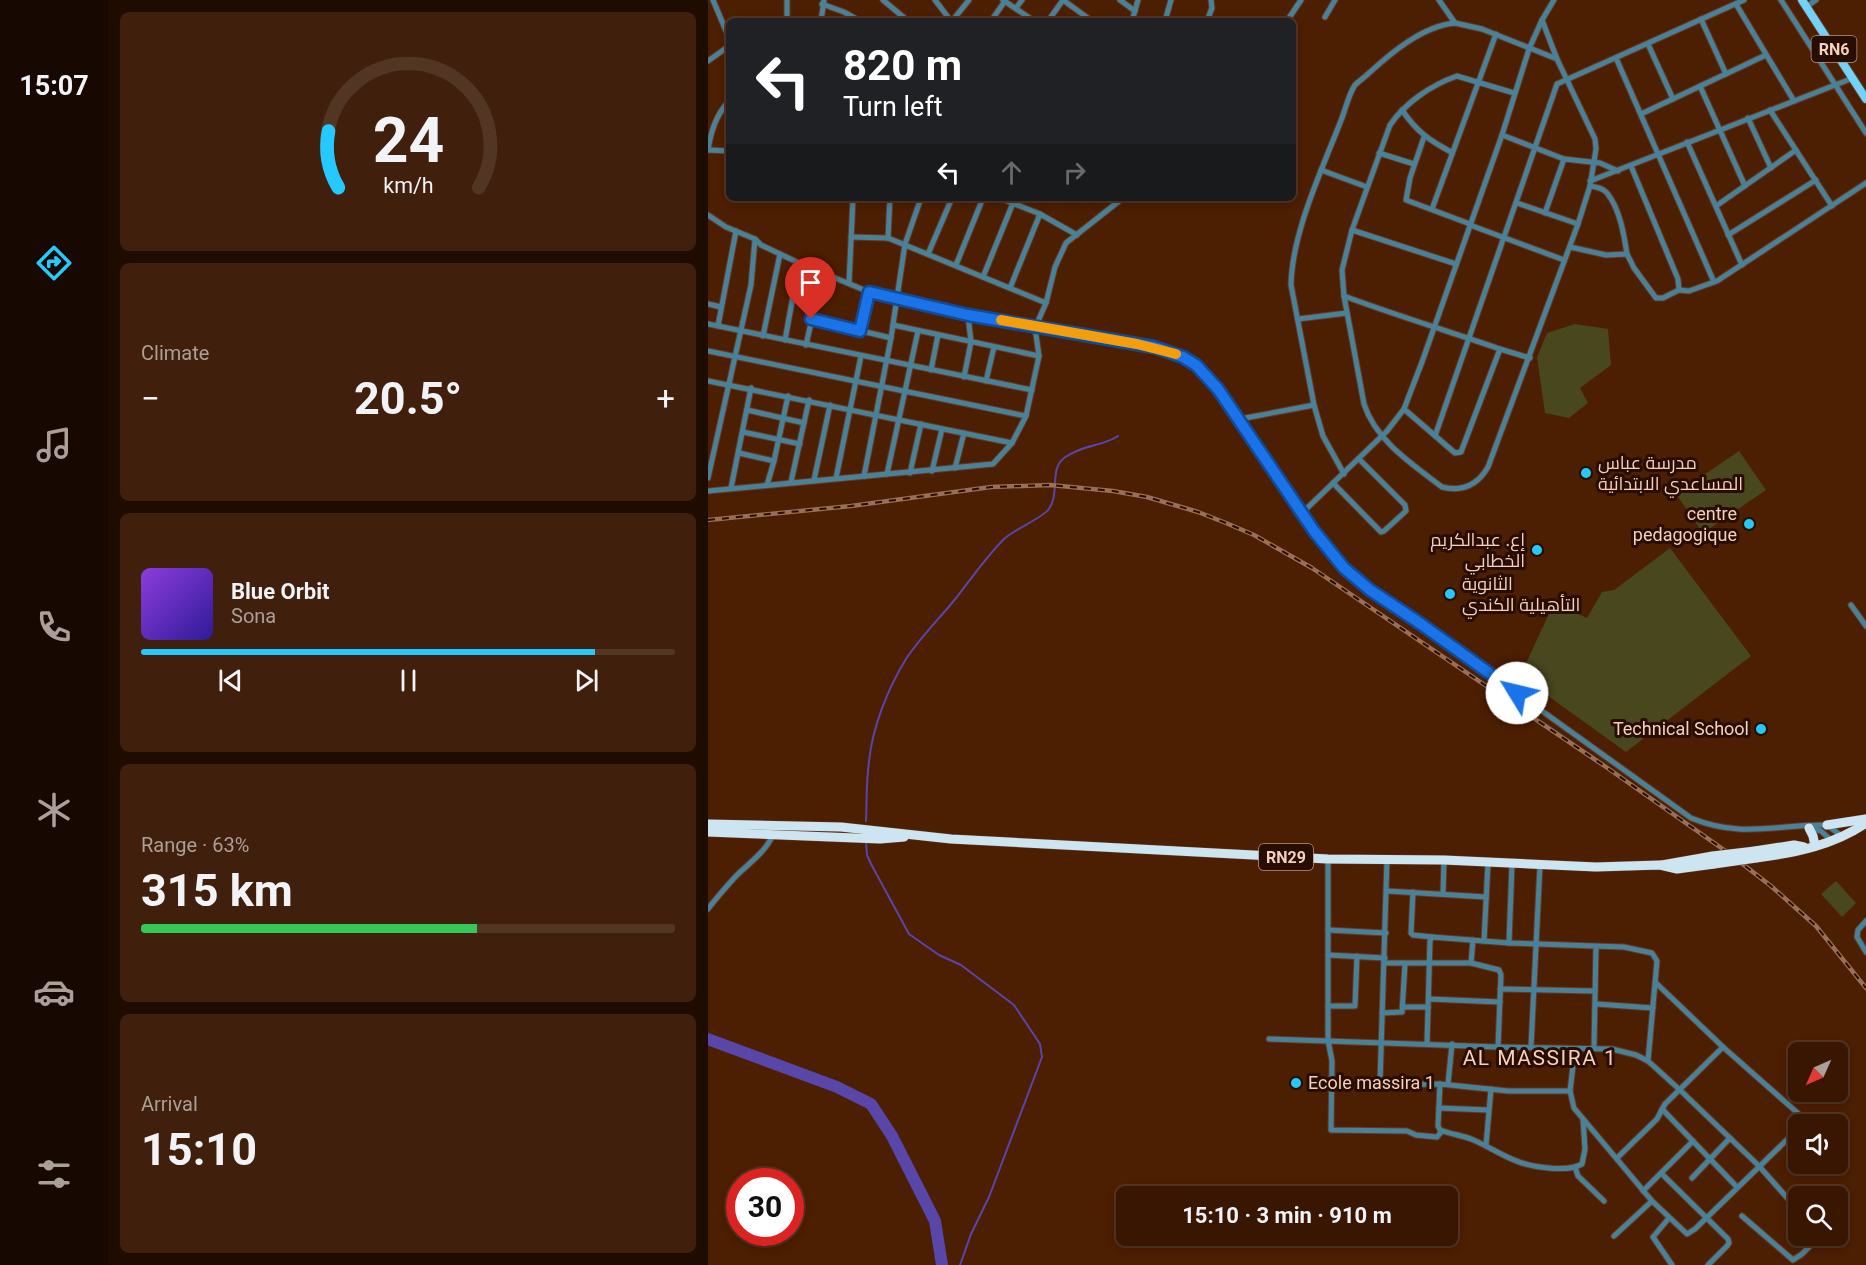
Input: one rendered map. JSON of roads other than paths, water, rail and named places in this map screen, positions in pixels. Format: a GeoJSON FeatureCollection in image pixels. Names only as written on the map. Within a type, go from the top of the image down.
{"type":"FeatureCollection","features":[{"type":"Feature","properties":{"kind":"highway"},"geometry":{"type":"LineString","coordinates":[[1827,825],[1866,821]]}},
{"type":"Feature","properties":{"kind":"highway","name":"RN29"},"geometry":{"type":"LineString","coordinates":[[708,831],[773,831],[842,827],[883,830],[912,836],[1328,859],[1444,860],[1596,867],[1660,865],[1756,854],[1794,845],[1811,847],[1833,842],[1866,821]]}},
{"type":"Feature","properties":{"kind":"highway","name":"RN29"},"geometry":{"type":"LineString","coordinates":[[708,824],[773,831]]}},
{"type":"Feature","properties":{"kind":"highway"},"geometry":{"type":"LineString","coordinates":[[1806,827],[1814,836],[1811,847]]}},
{"type":"Feature","properties":{"kind":"main road","name":"RN6"},"geometry":{"type":"LineString","coordinates":[[1804,3],[1866,99]]}},
{"type":"Feature","properties":{"kind":"street"},"geometry":{"type":"LineString","coordinates":[[713,0],[726,31]]}},
{"type":"Feature","properties":{"kind":"street"},"geometry":{"type":"LineString","coordinates":[[787,0],[787,18]]}},
{"type":"Feature","properties":{"kind":"street"},"geometry":{"type":"LineString","coordinates":[[882,0],[904,18]]}},
{"type":"Feature","properties":{"kind":"street"},"geometry":{"type":"LineString","coordinates":[[935,0],[950,18]]}},
{"type":"Feature","properties":{"kind":"street"},"geometry":{"type":"LineString","coordinates":[[954,18],[969,0]]}},
{"type":"Feature","properties":{"kind":"street"},"geometry":{"type":"LineString","coordinates":[[1016,8],[1022,0]]}},
{"type":"Feature","properties":{"kind":"street"},"geometry":{"type":"LineString","coordinates":[[1050,18],[1063,0],[1088,18]]}},
{"type":"Feature","properties":{"kind":"street"},"geometry":{"type":"LineString","coordinates":[[1120,0],[1135,11]]}},
{"type":"Feature","properties":{"kind":"street"},"geometry":{"type":"LineString","coordinates":[[1133,18],[1138,0]]}},
{"type":"Feature","properties":{"kind":"street"},"geometry":{"type":"LineString","coordinates":[[1166,18],[1171,0]]}},
{"type":"Feature","properties":{"kind":"street"},"geometry":{"type":"LineString","coordinates":[[1208,18],[1212,8],[1211,0]]}},
{"type":"Feature","properties":{"kind":"street"},"geometry":{"type":"LineString","coordinates":[[1288,18],[1301,0]]}},
{"type":"Feature","properties":{"kind":"street"},"geometry":{"type":"LineString","coordinates":[[1325,16],[1335,0]]}},
{"type":"Feature","properties":{"kind":"street"},"geometry":{"type":"LineString","coordinates":[[1439,0],[1455,23]]}},
{"type":"Feature","properties":{"kind":"street"},"geometry":{"type":"LineString","coordinates":[[1302,513],[1393,425],[1404,409],[1502,135],[1529,49],[1554,0]]}},
{"type":"Feature","properties":{"kind":"street"},"geometry":{"type":"LineString","coordinates":[[1435,436],[1506,237],[1556,86],[1567,78],[1744,0]]}},
{"type":"Feature","properties":{"kind":"street"},"geometry":{"type":"LineString","coordinates":[[1780,0],[1866,133]]}},
{"type":"Feature","properties":{"kind":"street"},"geometry":{"type":"LineString","coordinates":[[1804,3],[1816,0]]}},
{"type":"Feature","properties":{"kind":"street"},"geometry":{"type":"LineString","coordinates":[[992,18],[1004,1],[1028,18]]}},
{"type":"Feature","properties":{"kind":"street"},"geometry":{"type":"LineString","coordinates":[[821,18],[823,2],[855,18]]}},
{"type":"Feature","properties":{"kind":"street"},"geometry":{"type":"LineString","coordinates":[[1736,4],[1794,101]]}},
{"type":"Feature","properties":{"kind":"street"},"geometry":{"type":"LineString","coordinates":[[1701,19],[1726,74]]}},
{"type":"Feature","properties":{"kind":"street"},"geometry":{"type":"LineString","coordinates":[[1514,93],[1457,76],[1429,90],[1402,110],[1389,125],[1352,230],[1342,270],[1344,296],[1364,404],[1372,425],[1381,437],[1442,486],[1452,489],[1470,486],[1483,477],[1488,467],[1570,247],[1590,183],[1596,149],[1595,139],[1557,59],[1542,20]]}},
{"type":"Feature","properties":{"kind":"street"},"geometry":{"type":"LineString","coordinates":[[1344,474],[1323,436],[1314,405],[1291,285],[1298,240],[1321,170],[1355,85],[1381,62],[1413,39],[1436,27],[1455,23],[1472,25],[1557,59]]}},
{"type":"Feature","properties":{"kind":"street"},"geometry":{"type":"LineString","coordinates":[[1432,209],[1496,34]]}},
{"type":"Feature","properties":{"kind":"street"},"geometry":{"type":"LineString","coordinates":[[1648,44],[1673,99]]}},
{"type":"Feature","properties":{"kind":"street"},"geometry":{"type":"LineString","coordinates":[[708,61],[726,48]]}},
{"type":"Feature","properties":{"kind":"street"},"geometry":{"type":"LineString","coordinates":[[1641,114],[1766,55]]}},
{"type":"Feature","properties":{"kind":"street"},"geometry":{"type":"LineString","coordinates":[[1616,57],[1714,282]]}},
{"type":"Feature","properties":{"kind":"street"},"geometry":{"type":"LineString","coordinates":[[1590,183],[1719,129],[1853,78]]}},
{"type":"Feature","properties":{"kind":"street"},"geometry":{"type":"LineString","coordinates":[[1700,87],[1745,186]]}},
{"type":"Feature","properties":{"kind":"street"},"geometry":{"type":"LineString","coordinates":[[726,103],[720,110],[714,124],[708,150],[726,152]]}},
{"type":"Feature","properties":{"kind":"street"},"geometry":{"type":"LineString","coordinates":[[1402,110],[1424,137],[1451,152]]}},
{"type":"Feature","properties":{"kind":"street"},"geometry":{"type":"LineString","coordinates":[[1770,110],[1832,206]]}},
{"type":"Feature","properties":{"kind":"street"},"geometry":{"type":"LineString","coordinates":[[1748,118],[1771,168]]}},
{"type":"Feature","properties":{"kind":"street"},"geometry":{"type":"LineString","coordinates":[[1502,135],[1564,159],[1606,164],[1618,171]]}},
{"type":"Feature","properties":{"kind":"street"},"geometry":{"type":"LineString","coordinates":[[1424,137],[1414,164],[1406,200],[1564,260]]}},
{"type":"Feature","properties":{"kind":"street"},"geometry":{"type":"LineString","coordinates":[[1687,142],[1742,265]]}},
{"type":"Feature","properties":{"kind":"street"},"geometry":{"type":"LineString","coordinates":[[1716,206],[1796,150]]}},
{"type":"Feature","properties":{"kind":"street"},"geometry":{"type":"LineString","coordinates":[[1379,153],[1414,164]]}},
{"type":"Feature","properties":{"kind":"street"},"geometry":{"type":"LineString","coordinates":[[1545,213],[1564,159]]}},
{"type":"Feature","properties":{"kind":"street"},"geometry":{"type":"LineString","coordinates":[[1631,166],[1678,279],[1678,290]]}},
{"type":"Feature","properties":{"kind":"street"},"geometry":{"type":"LineString","coordinates":[[1321,170],[1367,187]]}},
{"type":"Feature","properties":{"kind":"street"},"geometry":{"type":"LineString","coordinates":[[1728,235],[1816,180]]}},
{"type":"Feature","properties":{"kind":"street"},"geometry":{"type":"LineString","coordinates":[[1590,183],[1608,194],[1621,226],[1627,254],[1634,268],[1656,298],[1663,298],[1678,290],[1689,291],[1714,282],[1866,183]]}},
{"type":"Feature","properties":{"kind":"street"},"geometry":{"type":"LineString","coordinates":[[849,283],[854,201]]}},
{"type":"Feature","properties":{"kind":"street"},"geometry":{"type":"LineString","coordinates":[[888,238],[890,201]]}},
{"type":"Feature","properties":{"kind":"street"},"geometry":{"type":"LineString","coordinates":[[864,476],[891,338],[905,244],[920,201]]}},
{"type":"Feature","properties":{"kind":"street"},"geometry":{"type":"LineString","coordinates":[[928,254],[951,201]]}},
{"type":"Feature","properties":{"kind":"street"},"geometry":{"type":"LineString","coordinates":[[956,265],[982,201]]}},
{"type":"Feature","properties":{"kind":"street"},"geometry":{"type":"LineString","coordinates":[[1008,201],[1040,214],[1077,235]]}},
{"type":"Feature","properties":{"kind":"street"},"geometry":{"type":"LineString","coordinates":[[708,491],[993,464],[1012,443],[1026,416],[1039,356],[1035,327],[1046,303],[1060,252],[1066,243],[1119,201]]}},
{"type":"Feature","properties":{"kind":"street"},"geometry":{"type":"LineString","coordinates":[[983,277],[1013,203]]}},
{"type":"Feature","properties":{"kind":"street"},"geometry":{"type":"LineString","coordinates":[[1517,203],[1578,224]]}},
{"type":"Feature","properties":{"kind":"street"},"geometry":{"type":"LineString","coordinates":[[1010,288],[1040,214]]}},
{"type":"Feature","properties":{"kind":"street"},"geometry":{"type":"LineString","coordinates":[[708,215],[755,239],[761,245],[822,274],[869,292],[968,315],[1144,345],[1183,357],[1208,376],[1240,418],[1302,513],[1334,556],[1357,580],[1691,818],[1708,825],[1729,829],[1771,830],[1827,825],[1843,837]]}},
{"type":"Feature","properties":{"kind":"street"},"geometry":{"type":"LineString","coordinates":[[1352,230],[1456,264]]}},
{"type":"Feature","properties":{"kind":"street"},"geometry":{"type":"LineString","coordinates":[[718,326],[736,231]]}},
{"type":"Feature","properties":{"kind":"street"},"geometry":{"type":"LineString","coordinates":[[851,237],[888,238],[1046,303]]}},
{"type":"Feature","properties":{"kind":"street"},"geometry":{"type":"LineString","coordinates":[[708,478],[751,285],[755,239]]}},
{"type":"Feature","properties":{"kind":"street"},"geometry":{"type":"LineString","coordinates":[[1570,247],[1606,255],[1627,254]]}},
{"type":"Feature","properties":{"kind":"street"},"geometry":{"type":"LineString","coordinates":[[763,336],[780,254]]}},
{"type":"Feature","properties":{"kind":"street"},"geometry":{"type":"LineString","coordinates":[[785,340],[799,263]]}},
{"type":"Feature","properties":{"kind":"street"},"geometry":{"type":"LineString","coordinates":[[806,345],[822,274]]}},
{"type":"Feature","properties":{"kind":"street"},"geometry":{"type":"LineString","coordinates":[[860,331],[869,292]]}},
{"type":"Feature","properties":{"kind":"street"},"geometry":{"type":"LineString","coordinates":[[1344,296],[1434,328],[1469,337],[1530,358]]}},
{"type":"Feature","properties":{"kind":"street"},"geometry":{"type":"LineString","coordinates":[[708,304],[721,307]]}},
{"type":"Feature","properties":{"kind":"street"},"geometry":{"type":"LineString","coordinates":[[1298,319],[1347,313]]}},
{"type":"Feature","properties":{"kind":"street"},"geometry":{"type":"LineString","coordinates":[[964,377],[971,342],[968,315]]}},
{"type":"Feature","properties":{"kind":"street"},"geometry":{"type":"LineString","coordinates":[[811,319],[891,338]]}},
{"type":"Feature","properties":{"kind":"street"},"geometry":{"type":"LineString","coordinates":[[708,324],[1032,390]]}},
{"type":"Feature","properties":{"kind":"street"},"geometry":{"type":"LineString","coordinates":[[893,325],[1039,356]]}},
{"type":"Feature","properties":{"kind":"street"},"geometry":{"type":"LineString","coordinates":[[887,474],[918,331]]}},
{"type":"Feature","properties":{"kind":"street"},"geometry":{"type":"LineString","coordinates":[[931,370],[938,335]]}},
{"type":"Feature","properties":{"kind":"street"},"geometry":{"type":"LineString","coordinates":[[986,381],[994,346]]}},
{"type":"Feature","properties":{"kind":"street"},"geometry":{"type":"LineString","coordinates":[[1404,409],[1455,453],[1461,452],[1500,349]]}},
{"type":"Feature","properties":{"kind":"street"},"geometry":{"type":"LineString","coordinates":[[708,351],[1026,416]]}},
{"type":"Feature","properties":{"kind":"street"},"geometry":{"type":"LineString","coordinates":[[836,478],[861,356]]}},
{"type":"Feature","properties":{"kind":"street"},"geometry":{"type":"LineString","coordinates":[[708,381],[752,388],[1012,443]]}},
{"type":"Feature","properties":{"kind":"street"},"geometry":{"type":"LineString","coordinates":[[731,488],[752,388]]}},
{"type":"Feature","properties":{"kind":"street"},"geometry":{"type":"LineString","coordinates":[[767,485],[788,396]]}},
{"type":"Feature","properties":{"kind":"street"},"geometry":{"type":"LineString","coordinates":[[792,482],[809,400]]}},
{"type":"Feature","properties":{"kind":"street"},"geometry":{"type":"LineString","coordinates":[[814,480],[830,405]]}},
{"type":"Feature","properties":{"kind":"street"},"geometry":{"type":"LineString","coordinates":[[1240,418],[1314,405]]}},
{"type":"Feature","properties":{"kind":"street"},"geometry":{"type":"LineString","coordinates":[[747,410],[804,423]]}},
{"type":"Feature","properties":{"kind":"street"},"geometry":{"type":"LineString","coordinates":[[910,473],[921,424]]}},
{"type":"Feature","properties":{"kind":"street"},"geometry":{"type":"LineString","coordinates":[[932,471],[942,429]]}},
{"type":"Feature","properties":{"kind":"street"},"geometry":{"type":"LineString","coordinates":[[743,432],[800,444]]}},
{"type":"Feature","properties":{"kind":"street"},"geometry":{"type":"LineString","coordinates":[[955,468],[964,434]]}},
{"type":"Feature","properties":{"kind":"street"},"geometry":{"type":"LineString","coordinates":[[739,453],[774,461]]}},
{"type":"Feature","properties":{"kind":"street"},"geometry":{"type":"LineString","coordinates":[[1333,483],[1381,532],[1406,511],[1405,505],[1359,459]]}},
{"type":"Feature","properties":{"kind":"street"},"geometry":{"type":"LineString","coordinates":[[1851,606],[1866,626]]}},
{"type":"Feature","properties":{"kind":"street"},"geometry":{"type":"LineString","coordinates":[[1806,827],[1821,831],[1833,842]]}},
{"type":"Feature","properties":{"kind":"street"},"geometry":{"type":"LineString","coordinates":[[708,909],[758,856],[773,831]]}},
{"type":"Feature","properties":{"kind":"street"},"geometry":{"type":"LineString","coordinates":[[1328,859],[1328,1040],[1332,1061],[1331,1130],[1407,1131],[1416,1135],[1437,1137],[1442,1134],[1442,1131]]}},
{"type":"Feature","properties":{"kind":"street"},"geometry":{"type":"LineString","coordinates":[[1387,859],[1385,961],[1378,1079],[1381,1084],[1448,1084],[1508,1091],[1570,1090]]}},
{"type":"Feature","properties":{"kind":"street"},"geometry":{"type":"LineString","coordinates":[[1443,894],[1444,860]]}},
{"type":"Feature","properties":{"kind":"street"},"geometry":{"type":"LineString","coordinates":[[1484,941],[1488,862]]}},
{"type":"Feature","properties":{"kind":"street"},"geometry":{"type":"LineString","coordinates":[[1509,943],[1512,864]]}},
{"type":"Feature","properties":{"kind":"street"},"geometry":{"type":"LineString","coordinates":[[1531,1047],[1540,865]]}},
{"type":"Feature","properties":{"kind":"street"},"geometry":{"type":"LineString","coordinates":[[1387,891],[1486,897]]}},
{"type":"Feature","properties":{"kind":"street"},"geometry":{"type":"LineString","coordinates":[[1413,892],[1411,933],[1413,935],[1509,943],[1633,948],[1652,953],[1657,961],[1648,1061]]}},
{"type":"Feature","properties":{"kind":"street"},"geometry":{"type":"LineString","coordinates":[[1866,921],[1858,930],[1857,937],[1866,952]]}},
{"type":"Feature","properties":{"kind":"street"},"geometry":{"type":"LineString","coordinates":[[1328,930],[1386,933]]}},
{"type":"Feature","properties":{"kind":"street"},"geometry":{"type":"LineString","coordinates":[[1427,1044],[1430,940],[1432,937]]}},
{"type":"Feature","properties":{"kind":"street"},"geometry":{"type":"LineString","coordinates":[[1471,963],[1473,940]]}},
{"type":"Feature","properties":{"kind":"street"},"geometry":{"type":"LineString","coordinates":[[1594,1048],[1596,946]]}},
{"type":"Feature","properties":{"kind":"street"},"geometry":{"type":"LineString","coordinates":[[1328,955],[1357,956],[1405,964],[1471,963],[1499,970],[1501,975],[1498,1047]]}},
{"type":"Feature","properties":{"kind":"street"},"geometry":{"type":"LineString","coordinates":[[1328,1006],[1355,1006],[1357,956]]}},
{"type":"Feature","properties":{"kind":"street"},"geometry":{"type":"LineString","coordinates":[[1382,1013],[1401,1013],[1405,964]]}},
{"type":"Feature","properties":{"kind":"street"},"geometry":{"type":"LineString","coordinates":[[1656,982],[1723,1047],[1800,1114]]}},
{"type":"Feature","properties":{"kind":"street"},"geometry":{"type":"LineString","coordinates":[[1500,989],[1595,991]]}},
{"type":"Feature","properties":{"kind":"street"},"geometry":{"type":"LineString","coordinates":[[1428,999],[1500,1002]]}},
{"type":"Feature","properties":{"kind":"street"},"geometry":{"type":"LineString","coordinates":[[1596,1004],[1653,1008]]}},
{"type":"Feature","properties":{"kind":"street"},"geometry":{"type":"LineString","coordinates":[[1403,1007],[1428,1007]]}},
{"type":"Feature","properties":{"kind":"street"},"geometry":{"type":"LineString","coordinates":[[1269,1039],[1594,1048],[1623,1051],[1648,1061],[1730,1138],[1788,1199]]}},
{"type":"Feature","properties":{"kind":"street"},"geometry":{"type":"LineString","coordinates":[[1448,1084],[1452,1044]]}},
{"type":"Feature","properties":{"kind":"street"},"geometry":{"type":"LineString","coordinates":[[1617,1158],[1659,1117],[1662,1109],[1723,1047]]}},
{"type":"Feature","properties":{"kind":"street"},"geometry":{"type":"LineString","coordinates":[[1575,1049],[1570,1090],[1571,1101],[1582,1118],[1643,1191],[1687,1234],[1788,1139]]}},
{"type":"Feature","properties":{"kind":"street"},"geometry":{"type":"LineString","coordinates":[[1440,1084],[1438,1126],[1442,1131],[1466,1137],[1514,1160],[1535,1166],[1564,1168],[1581,1166],[1585,1149],[1582,1118]]}},
{"type":"Feature","properties":{"kind":"street"},"geometry":{"type":"LineString","coordinates":[[1486,1145],[1491,1089]]}},
{"type":"Feature","properties":{"kind":"street"},"geometry":{"type":"LineString","coordinates":[[1439,1108],[1488,1110]]}},
{"type":"Feature","properties":{"kind":"street"},"geometry":{"type":"LineString","coordinates":[[1662,1109],[1737,1187]]}},
{"type":"Feature","properties":{"kind":"street"},"geometry":{"type":"LineString","coordinates":[[1692,1178],[1730,1138]]}},
{"type":"Feature","properties":{"kind":"street"},"geometry":{"type":"LineString","coordinates":[[1643,1191],[1693,1141]]}},
{"type":"Feature","properties":{"kind":"street"},"geometry":{"type":"LineString","coordinates":[[1575,1167],[1578,1176],[1604,1201]]}},
{"type":"Feature","properties":{"kind":"street"},"geometry":{"type":"LineString","coordinates":[[1661,1173],[1707,1217],[1729,1243],[1708,1265]]}},
{"type":"Feature","properties":{"kind":"street"},"geometry":{"type":"LineString","coordinates":[[1614,1236],[1652,1201]]}},
{"type":"Feature","properties":{"kind":"street"},"geometry":{"type":"LineString","coordinates":[[1742,1216],[1791,1260],[1799,1257],[1810,1246]]}},
{"type":"Feature","properties":{"kind":"street"},"geometry":{"type":"LineString","coordinates":[[1669,1218],[1653,1237],[1672,1265]]}},
{"type":"Feature","properties":{"kind":"waterway"},"geometry":{"type":"LineString","coordinates":[[866,821],[867,776],[877,722],[887,695],[906,659],[1004,539],[1049,509],[1054,496],[1057,469],[1064,458],[1078,450],[1118,436]]}},
{"type":"Feature","properties":{"kind":"waterway"},"geometry":{"type":"LineString","coordinates":[[866,842],[867,855],[871,864],[909,934],[939,955],[961,965],[1014,1005],[1040,1044],[1042,1057],[989,1197],[971,1234],[960,1265]]}},
{"type":"Feature","properties":{"kind":"waterway"},"geometry":{"type":"LineString","coordinates":[[708,1039],[837,1087],[871,1104],[892,1136],[935,1221],[942,1265]]}},
{"type":"Feature","properties":{"kind":"railway"},"geometry":{"type":"LineString","coordinates":[[708,520],[851,506],[991,487],[1050,485],[1147,497],[1226,523],[1254,535],[1312,568],[1606,767],[1727,852],[1771,886],[1816,926],[1866,988]]}},
{"type":"Feature","properties":{"kind":"place","name":"مدرسة عباس المساعدي الابتدائية"},"geometry":{"type":"Point","coordinates":[1586,473]}},
{"type":"Feature","properties":{"kind":"place","name":"centre pedagogique"},"geometry":{"type":"Point","coordinates":[1749,524]}},
{"type":"Feature","properties":{"kind":"place","name":"إع. عبدالكريم الخطابي"},"geometry":{"type":"Point","coordinates":[1537,550]}},
{"type":"Feature","properties":{"kind":"place","name":"الثانوية التأهيلية الكندي"},"geometry":{"type":"Point","coordinates":[1450,594]}},
{"type":"Feature","properties":{"kind":"place","name":"Technical School"},"geometry":{"type":"Point","coordinates":[1761,729]}},
{"type":"Feature","properties":{"kind":"place","name":"Ecole massira 1"},"geometry":{"type":"Point","coordinates":[1296,1083]}},
{"type":"Feature","properties":{"kind":"district","name":"AL MASSIRA 1"},"geometry":{"type":"Point","coordinates":[1540,1058]}}]}
